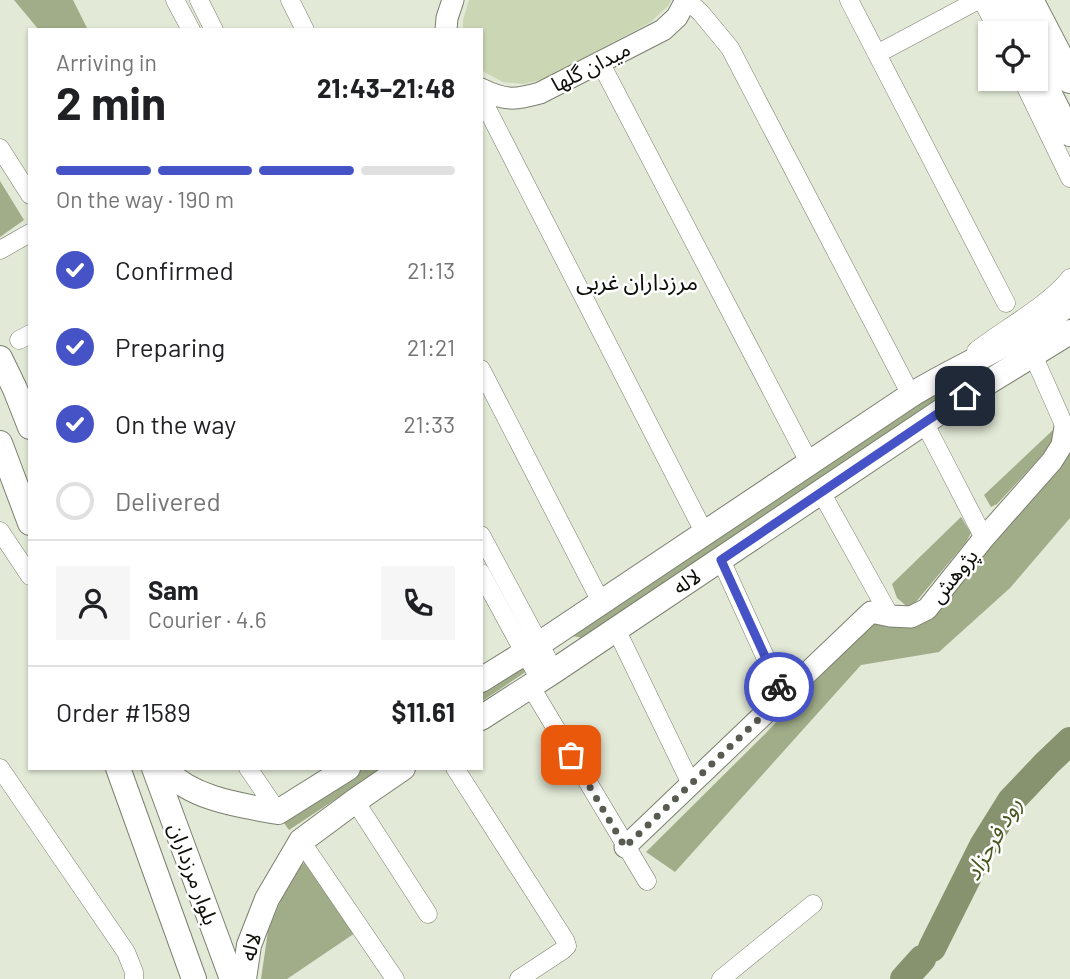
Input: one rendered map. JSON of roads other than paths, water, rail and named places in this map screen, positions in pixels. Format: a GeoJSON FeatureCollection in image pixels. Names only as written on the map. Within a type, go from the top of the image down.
{"type":"FeatureCollection","features":[{"type":"Feature","properties":{"kind":"highway"},"geometry":{"type":"LineString","coordinates":[[1029,0],[1070,79]]}},
{"type":"Feature","properties":{"kind":"main road"},"geometry":{"type":"LineString","coordinates":[[1003,0],[1014,21]]}},
{"type":"Feature","properties":{"kind":"main road"},"geometry":{"type":"LineString","coordinates":[[1048,90],[1070,134]]}},
{"type":"Feature","properties":{"kind":"main road","name":"لاله"},"geometry":{"type":"LineString","coordinates":[[483,679],[911,395],[1051,318],[1070,303]]}},
{"type":"Feature","properties":{"kind":"main road","name":"لاله"},"geometry":{"type":"LineString","coordinates":[[483,717],[943,410],[1070,332]]}},
{"type":"Feature","properties":{"kind":"main road"},"geometry":{"type":"LineString","coordinates":[[0,358],[28,422]]}},
{"type":"Feature","properties":{"kind":"main road"},"geometry":{"type":"LineString","coordinates":[[0,443],[28,518]]}},
{"type":"Feature","properties":{"kind":"main road","name":"بلوار مرزداران"},"geometry":{"type":"LineString","coordinates":[[119,770],[194,979]]}},
{"type":"Feature","properties":{"kind":"main road","name":"بلوار مرزداران"},"geometry":{"type":"LineString","coordinates":[[155,770],[232,979]]}},
{"type":"Feature","properties":{"kind":"main road"},"geometry":{"type":"LineString","coordinates":[[165,770],[202,795],[237,805],[278,812],[345,770]]}},
{"type":"Feature","properties":{"kind":"main road","name":"لاله"},"geometry":{"type":"LineString","coordinates":[[244,979],[249,945],[267,899],[301,841],[400,770]]}},
{"type":"Feature","properties":{"kind":"street"},"geometry":{"type":"LineString","coordinates":[[175,0],[190,28]]}},
{"type":"Feature","properties":{"kind":"street"},"geometry":{"type":"LineString","coordinates":[[199,0],[213,28]]}},
{"type":"Feature","properties":{"kind":"street"},"geometry":{"type":"LineString","coordinates":[[290,0],[304,28]]}},
{"type":"Feature","properties":{"kind":"street"},"geometry":{"type":"LineString","coordinates":[[446,28],[453,0]]}},
{"type":"Feature","properties":{"kind":"street"},"geometry":{"type":"LineString","coordinates":[[686,0],[730,48],[911,395]]}},
{"type":"Feature","properties":{"kind":"street","name":"میدان گلها"},"geometry":{"type":"LineString","coordinates":[[483,90],[504,98],[520,98],[540,93],[663,30],[677,17],[686,0]]}},
{"type":"Feature","properties":{"kind":"street"},"geometry":{"type":"LineString","coordinates":[[849,0],[1006,303]]}},
{"type":"Feature","properties":{"kind":"street"},"geometry":{"type":"LineString","coordinates":[[877,54],[980,0],[992,21]]}},
{"type":"Feature","properties":{"kind":"street"},"geometry":{"type":"LineString","coordinates":[[600,62],[809,462]]}},
{"type":"Feature","properties":{"kind":"street"},"geometry":{"type":"LineString","coordinates":[[1028,91],[1070,178]]}},
{"type":"Feature","properties":{"kind":"street"},"geometry":{"type":"LineString","coordinates":[[483,101],[704,532]]}},
{"type":"Feature","properties":{"kind":"street"},"geometry":{"type":"LineString","coordinates":[[0,148],[28,192]]}},
{"type":"Feature","properties":{"kind":"street"},"geometry":{"type":"LineString","coordinates":[[0,250],[28,234]]}},
{"type":"Feature","properties":{"kind":"street"},"geometry":{"type":"LineString","coordinates":[[946,374],[996,335],[1051,298],[1070,278]]}},
{"type":"Feature","properties":{"kind":"street"},"geometry":{"type":"LineString","coordinates":[[1033,355],[1065,426]]}},
{"type":"Feature","properties":{"kind":"street"},"geometry":{"type":"LineString","coordinates":[[483,373],[601,602]]}},
{"type":"Feature","properties":{"kind":"street"},"geometry":{"type":"LineString","coordinates":[[925,422],[984,538]]}},
{"type":"Feature","properties":{"kind":"street","name":"پژوهش"},"geometry":{"type":"LineString","coordinates":[[625,847],[871,612],[911,617],[927,609],[984,538],[1052,461],[1062,445],[1065,426]]}},
{"type":"Feature","properties":{"kind":"street"},"geometry":{"type":"LineString","coordinates":[[821,492],[890,616]]}},
{"type":"Feature","properties":{"kind":"street"},"geometry":{"type":"LineString","coordinates":[[0,531],[28,573]]}},
{"type":"Feature","properties":{"kind":"street"},"geometry":{"type":"LineString","coordinates":[[483,540],[542,679],[625,847],[647,881]]}},
{"type":"Feature","properties":{"kind":"street"},"geometry":{"type":"LineString","coordinates":[[721,560],[783,696]]}},
{"type":"Feature","properties":{"kind":"street"},"geometry":{"type":"LineString","coordinates":[[483,576],[531,648]]}},
{"type":"Feature","properties":{"kind":"street"},"geometry":{"type":"LineString","coordinates":[[617,629],[691,784]]}},
{"type":"Feature","properties":{"kind":"street"},"geometry":{"type":"LineString","coordinates":[[0,768],[126,952],[134,979]]}},
{"type":"Feature","properties":{"kind":"street"},"geometry":{"type":"LineString","coordinates":[[249,770],[278,812]]}},
{"type":"Feature","properties":{"kind":"street"},"geometry":{"type":"LineString","coordinates":[[456,770],[567,946],[519,979]]}},
{"type":"Feature","properties":{"kind":"street"},"geometry":{"type":"LineString","coordinates":[[355,801],[428,914]]}},
{"type":"Feature","properties":{"kind":"street"},"geometry":{"type":"LineString","coordinates":[[301,841],[396,979]]}},
{"type":"Feature","properties":{"kind":"street"},"geometry":{"type":"LineString","coordinates":[[721,979],[813,904]]}},
{"type":"Feature","properties":{"kind":"waterway","name":"رود فرحزاد"},"geometry":{"type":"LineString","coordinates":[[932,948],[983,846],[1011,801],[1070,741]]}},
{"type":"Feature","properties":{"kind":"waterway","name":"رود فرحزاد"},"geometry":{"type":"LineString","coordinates":[[904,979],[922,959]]}},
{"type":"Feature","properties":{"kind":"district","name":"مرزداران غربی"},"geometry":{"type":"Point","coordinates":[637,282]}}]}
